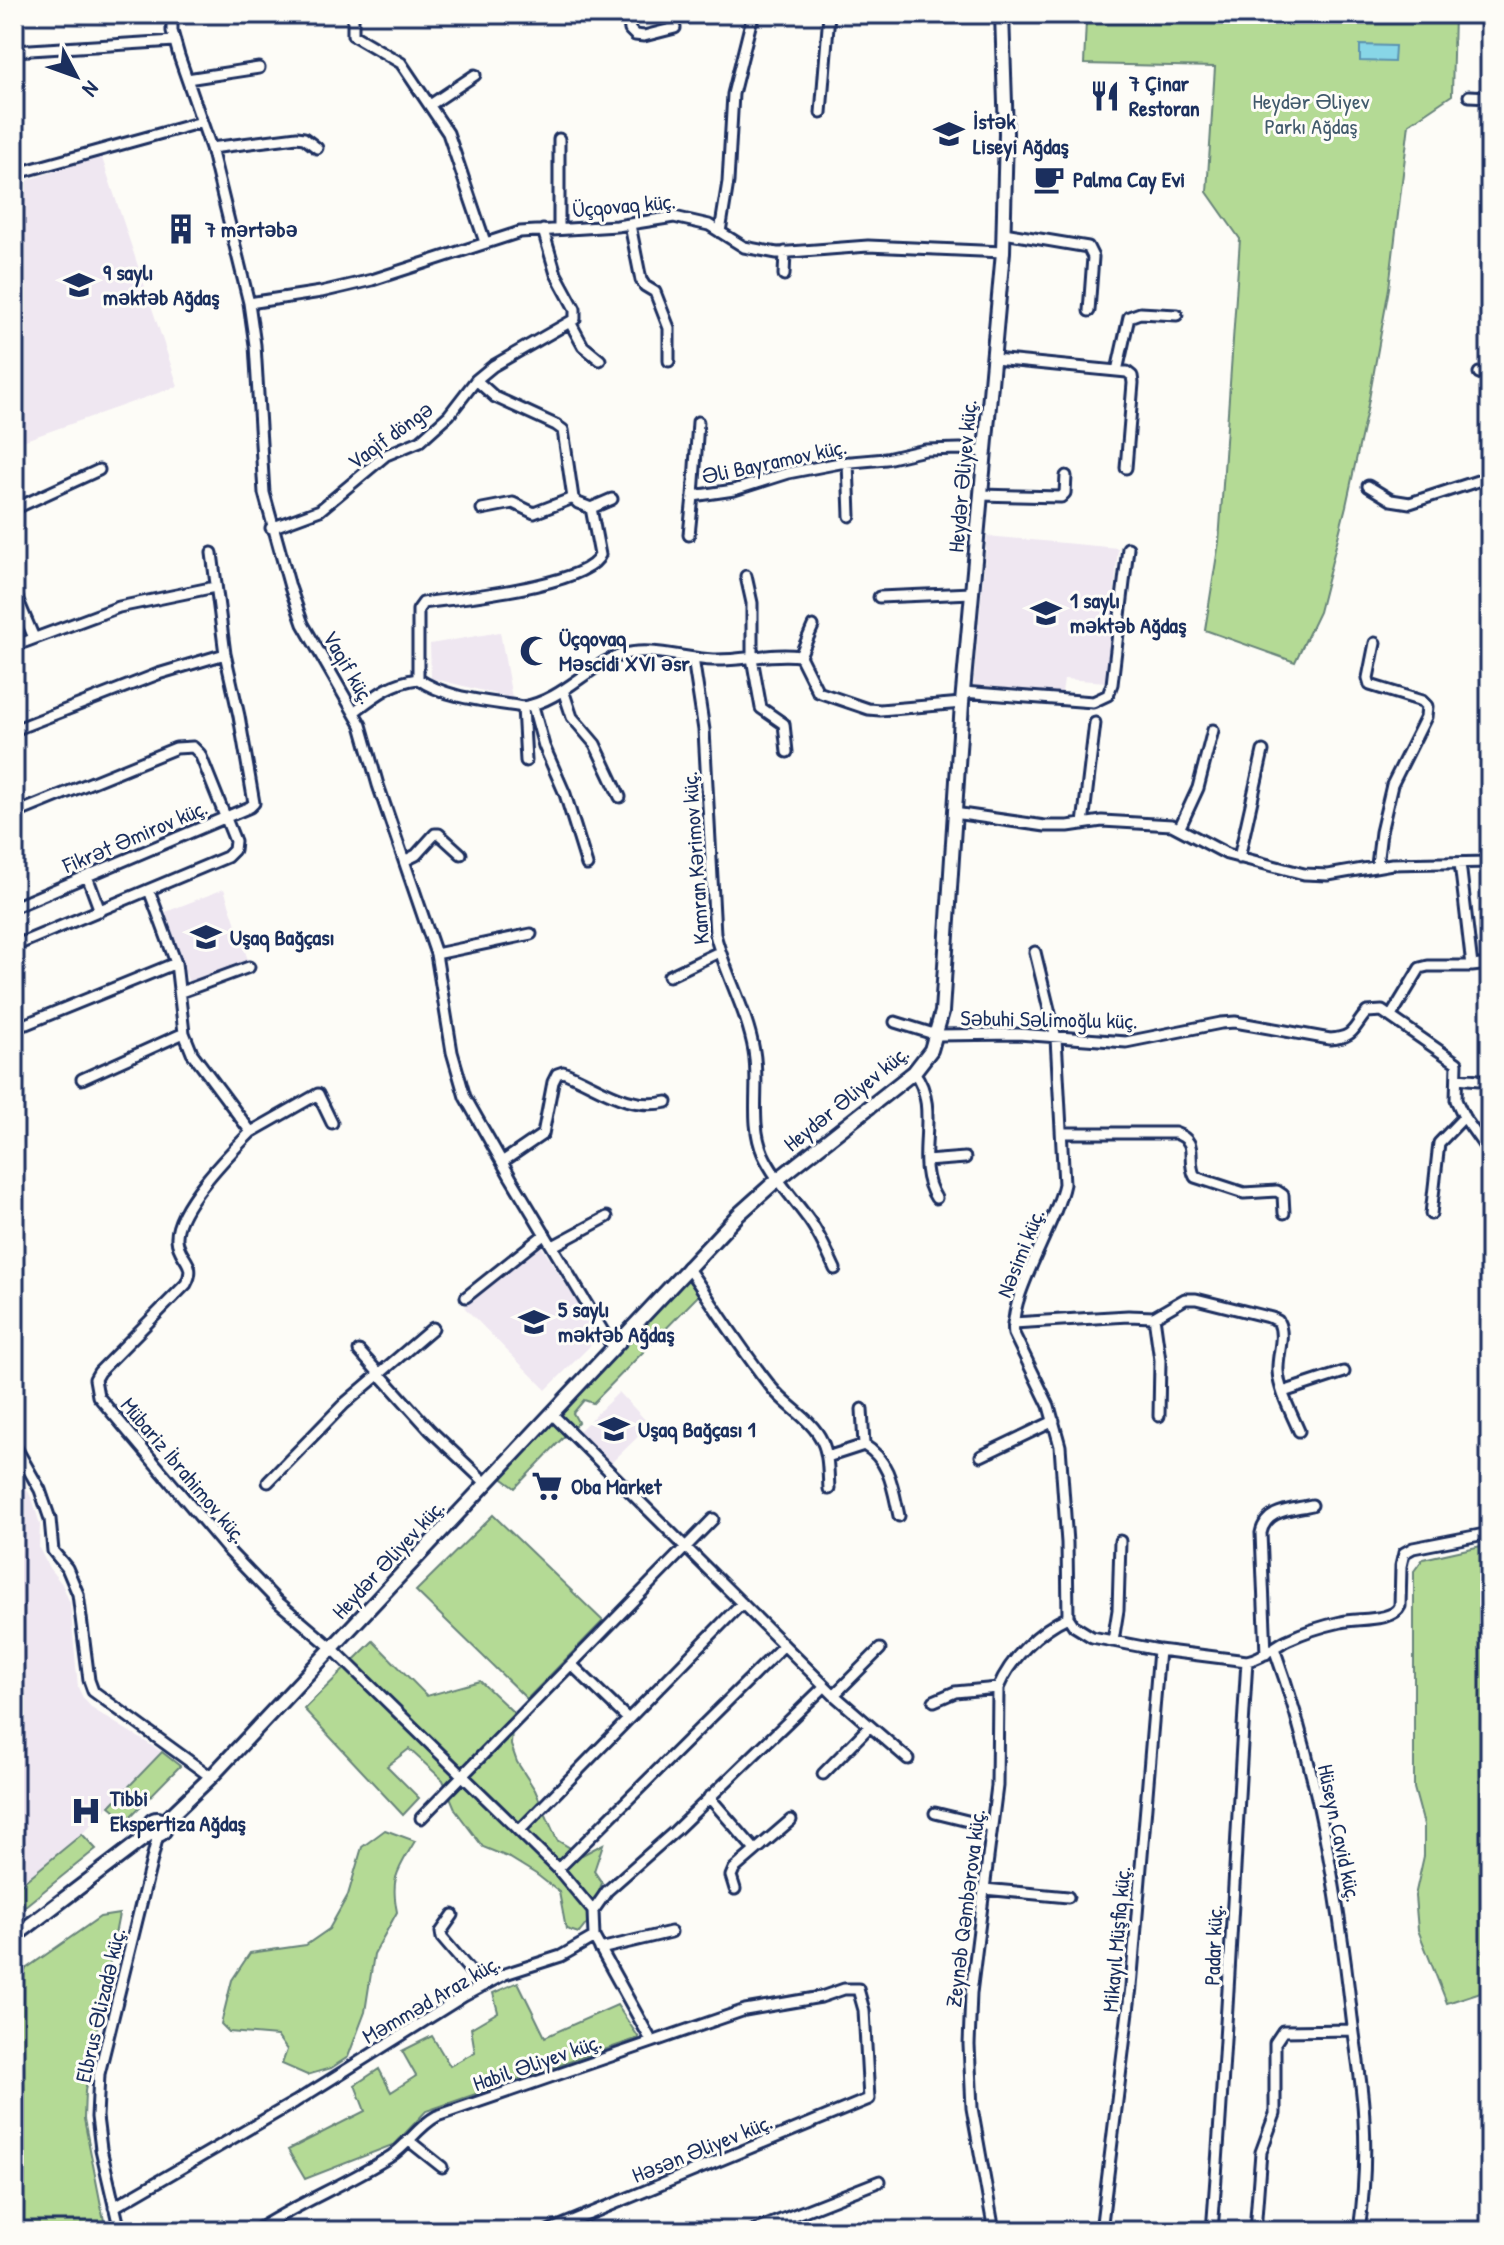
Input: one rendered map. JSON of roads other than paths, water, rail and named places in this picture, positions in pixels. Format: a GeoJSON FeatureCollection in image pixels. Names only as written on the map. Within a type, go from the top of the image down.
{"type":"FeatureCollection","features":[{"type":"Feature","properties":{"kind":"main road","name":"Heydər Əliyev küç."},"geometry":{"type":"LineString","coordinates":[[155,1834],[165,1829],[164,1822],[211,1777],[687,1267],[778,1179],[914,1072],[924,1061],[937,1035],[942,1012],[963,697],[1003,252],[1006,133],[1002,14]]}},
{"type":"Feature","properties":{"kind":"main road"},"geometry":{"type":"LineString","coordinates":[[14,1937],[155,1834]]}},
{"type":"Feature","properties":{"kind":"street","name":"Vaqif küç."},"geometry":{"type":"LineString","coordinates":[[172,14],[175,41],[211,148],[249,303],[255,345],[261,467],[271,528],[303,624],[355,711],[436,954],[456,1069],[472,1111],[613,1348]]}},
{"type":"Feature","properties":{"kind":"street"},"geometry":{"type":"LineString","coordinates":[[628,14],[630,30],[635,35],[644,36],[675,28]]}},
{"type":"Feature","properties":{"kind":"street"},"geometry":{"type":"LineString","coordinates":[[720,232],[728,182],[733,94],[751,22],[756,14]]}},
{"type":"Feature","properties":{"kind":"street"},"geometry":{"type":"LineString","coordinates":[[821,113],[829,14]]}},
{"type":"Feature","properties":{"kind":"street"},"geometry":{"type":"LineString","coordinates":[[353,17],[353,35],[401,63],[448,133],[485,242]]}},
{"type":"Feature","properties":{"kind":"street"},"geometry":{"type":"LineString","coordinates":[[14,51],[175,41]]}},
{"type":"Feature","properties":{"kind":"street"},"geometry":{"type":"LineString","coordinates":[[187,79],[259,68]]}},
{"type":"Feature","properties":{"kind":"street"},"geometry":{"type":"LineString","coordinates":[[430,105],[475,75]]}},
{"type":"Feature","properties":{"kind":"street"},"geometry":{"type":"LineString","coordinates":[[1469,96],[1490,97]]}},
{"type":"Feature","properties":{"kind":"street"},"geometry":{"type":"LineString","coordinates":[[14,174],[202,122]]}},
{"type":"Feature","properties":{"kind":"street"},"geometry":{"type":"LineString","coordinates":[[211,148],[297,137],[304,138],[317,148]]}},
{"type":"Feature","properties":{"kind":"street"},"geometry":{"type":"LineString","coordinates":[[559,139],[559,229]]}},
{"type":"Feature","properties":{"kind":"street","name":"Üçqovaq küç."},"geometry":{"type":"LineString","coordinates":[[249,303],[321,292],[372,280],[520,232],[630,225],[674,217],[685,217],[709,225],[756,251],[868,246],[1003,252]]}},
{"type":"Feature","properties":{"kind":"street"},"geometry":{"type":"LineString","coordinates":[[630,225],[641,280],[655,292],[669,328],[669,361]]}},
{"type":"Feature","properties":{"kind":"street"},"geometry":{"type":"LineString","coordinates":[[543,230],[556,274],[575,309],[576,314],[570,322],[583,346],[600,360]]}},
{"type":"Feature","properties":{"kind":"street"},"geometry":{"type":"LineString","coordinates":[[1004,233],[1088,247],[1093,257],[1089,311]]}},
{"type":"Feature","properties":{"kind":"street"},"geometry":{"type":"LineString","coordinates":[[784,275],[785,252]]}},
{"type":"Feature","properties":{"kind":"street"},"geometry":{"type":"LineString","coordinates":[[1117,371],[1129,317],[1140,313],[1177,315]]}},
{"type":"Feature","properties":{"kind":"street","name":"Vaqif döngə"},"geometry":{"type":"LineString","coordinates":[[271,528],[320,510],[386,455],[420,441],[449,415],[476,380],[493,366],[570,322]]}},
{"type":"Feature","properties":{"kind":"street"},"geometry":{"type":"LineString","coordinates":[[994,359],[1127,372],[1132,376],[1126,468]]}},
{"type":"Feature","properties":{"kind":"street"},"geometry":{"type":"LineString","coordinates":[[1479,373],[1490,376]]}},
{"type":"Feature","properties":{"kind":"street"},"geometry":{"type":"LineString","coordinates":[[476,380],[495,397],[563,430],[573,498],[578,503],[591,508],[612,499]]}},
{"type":"Feature","properties":{"kind":"street","name":"Əli Bayramov küç."},"geometry":{"type":"LineString","coordinates":[[698,422],[693,496],[734,490],[788,473],[848,462],[886,459],[925,450],[984,452]]}},
{"type":"Feature","properties":{"kind":"street"},"geometry":{"type":"LineString","coordinates":[[848,462],[850,516]]}},
{"type":"Feature","properties":{"kind":"street"},"geometry":{"type":"LineString","coordinates":[[14,509],[99,470]]}},
{"type":"Feature","properties":{"kind":"street"},"geometry":{"type":"LineString","coordinates":[[980,495],[1061,497],[1065,493],[1066,476]]}},
{"type":"Feature","properties":{"kind":"street"},"geometry":{"type":"LineString","coordinates":[[1368,486],[1391,500],[1410,503],[1490,477]]}},
{"type":"Feature","properties":{"kind":"street"},"geometry":{"type":"LineString","coordinates":[[689,535],[693,496]]}},
{"type":"Feature","properties":{"kind":"street"},"geometry":{"type":"LineString","coordinates":[[482,509],[513,503],[534,513],[573,498]]}},
{"type":"Feature","properties":{"kind":"street"},"geometry":{"type":"LineString","coordinates":[[418,679],[420,606],[423,603],[530,587],[592,566],[600,555],[591,508]]}},
{"type":"Feature","properties":{"kind":"street"},"geometry":{"type":"LineString","coordinates":[[813,626],[800,656],[818,692],[868,709],[963,697],[1093,702],[1108,695],[1112,684],[1128,548]]}},
{"type":"Feature","properties":{"kind":"street"},"geometry":{"type":"LineString","coordinates":[[14,730],[98,696],[225,654],[212,553]]}},
{"type":"Feature","properties":{"kind":"street"},"geometry":{"type":"LineString","coordinates":[[746,576],[752,603],[752,658],[761,708],[784,724],[787,752]]}},
{"type":"Feature","properties":{"kind":"street"},"geometry":{"type":"LineString","coordinates":[[14,646],[119,607],[215,587]]}},
{"type":"Feature","properties":{"kind":"street"},"geometry":{"type":"LineString","coordinates":[[14,591],[34,638]]}},
{"type":"Feature","properties":{"kind":"street"},"geometry":{"type":"LineString","coordinates":[[879,597],[972,593]]}},
{"type":"Feature","properties":{"kind":"street"},"geometry":{"type":"LineString","coordinates":[[1375,643],[1368,678],[1370,685],[1422,701],[1427,706],[1426,717],[1392,785],[1377,865]]}},
{"type":"Feature","properties":{"kind":"street"},"geometry":{"type":"LineString","coordinates":[[355,711],[385,689],[418,679],[444,692],[528,706],[563,690],[617,656],[626,654],[645,651],[712,660],[800,656]]}},
{"type":"Feature","properties":{"kind":"street","name":"Fikrət Əmirov küç."},"geometry":{"type":"LineString","coordinates":[[14,907],[254,803],[225,654]]}},
{"type":"Feature","properties":{"kind":"street","name":"Kamran Kərimov küç."},"geometry":{"type":"LineString","coordinates":[[693,658],[704,730],[715,934],[719,952],[747,1020],[757,1068],[755,1099],[762,1152],[811,1222],[835,1269]]}},
{"type":"Feature","properties":{"kind":"street"},"geometry":{"type":"LineString","coordinates":[[563,690],[572,717],[595,744],[620,797]]}},
{"type":"Feature","properties":{"kind":"street"},"geometry":{"type":"LineString","coordinates":[[526,761],[528,706]]}},
{"type":"Feature","properties":{"kind":"street"},"geometry":{"type":"LineString","coordinates":[[528,706],[565,794],[587,865]]}},
{"type":"Feature","properties":{"kind":"street"},"geometry":{"type":"LineString","coordinates":[[1083,824],[1095,723]]}},
{"type":"Feature","properties":{"kind":"street"},"geometry":{"type":"LineString","coordinates":[[1180,827],[1198,788],[1213,730]]}},
{"type":"Feature","properties":{"kind":"street"},"geometry":{"type":"LineString","coordinates":[[14,814],[176,748],[193,747],[200,754],[235,841],[234,850],[227,857],[14,946]]}},
{"type":"Feature","properties":{"kind":"street"},"geometry":{"type":"LineString","coordinates":[[1239,858],[1263,751]]}},
{"type":"Feature","properties":{"kind":"street"},"geometry":{"type":"LineString","coordinates":[[954,813],[1045,826],[1120,821],[1180,827],[1216,849],[1239,858],[1318,875],[1377,865],[1490,862]]}},
{"type":"Feature","properties":{"kind":"street"},"geometry":{"type":"LineString","coordinates":[[404,861],[416,855],[435,834],[439,834],[461,854]]}},
{"type":"Feature","properties":{"kind":"street"},"geometry":{"type":"LineString","coordinates":[[1460,863],[1472,966]]}},
{"type":"Feature","properties":{"kind":"street"},"geometry":{"type":"LineString","coordinates":[[87,876],[100,911]]}},
{"type":"Feature","properties":{"kind":"street"},"geometry":{"type":"LineString","coordinates":[[149,890],[176,963],[184,1033],[206,1075],[251,1132],[318,1094],[332,1123]]}},
{"type":"Feature","properties":{"kind":"street"},"geometry":{"type":"LineString","coordinates":[[436,954],[531,934]]}},
{"type":"Feature","properties":{"kind":"street"},"geometry":{"type":"LineString","coordinates":[[669,976],[719,952]]}},
{"type":"Feature","properties":{"kind":"street","name":"Nəsimi küç."},"geometry":{"type":"LineString","coordinates":[[1035,952],[1056,1038],[1064,1184],[1061,1201],[1020,1295],[1013,1323],[1014,1334],[1054,1421],[1061,1460],[1068,1617]]}},
{"type":"Feature","properties":{"kind":"street"},"geometry":{"type":"LineString","coordinates":[[14,1027],[176,963]]}},
{"type":"Feature","properties":{"kind":"street"},"geometry":{"type":"LineString","coordinates":[[1490,964],[1420,968],[1391,1016],[1452,1058],[1458,1069],[1454,1092],[1464,1117],[1490,1154]]}},
{"type":"Feature","properties":{"kind":"street"},"geometry":{"type":"LineString","coordinates":[[181,992],[249,967]]}},
{"type":"Feature","properties":{"kind":"street","name":"Səbuhi Səlimoğlu küç."},"geometry":{"type":"LineString","coordinates":[[895,1022],[937,1035],[1018,1034],[1126,1042],[1235,1022],[1330,1039],[1343,1038],[1353,1032],[1367,1012],[1382,1011],[1391,1016]]}},
{"type":"Feature","properties":{"kind":"street"},"geometry":{"type":"LineString","coordinates":[[82,1079],[184,1033]]}},
{"type":"Feature","properties":{"kind":"street"},"geometry":{"type":"LineString","coordinates":[[502,1162],[543,1134],[557,1074],[563,1072],[618,1099],[638,1105],[667,1102]]}},
{"type":"Feature","properties":{"kind":"street"},"geometry":{"type":"LineString","coordinates":[[914,1072],[922,1083],[928,1103],[927,1185],[936,1198]]}},
{"type":"Feature","properties":{"kind":"street"},"geometry":{"type":"LineString","coordinates":[[1457,1078],[1490,1081]]}},
{"type":"Feature","properties":{"kind":"street"},"geometry":{"type":"LineString","coordinates":[[1431,1214],[1439,1143],[1464,1117]]}},
{"type":"Feature","properties":{"kind":"street","name":"Mübariz İbrahimov küç."},"geometry":{"type":"LineString","coordinates":[[251,1132],[199,1189],[179,1224],[176,1236],[178,1248],[191,1275],[186,1284],[99,1372],[94,1387],[98,1396],[227,1549],[278,1602],[332,1648]]}},
{"type":"Feature","properties":{"kind":"street"},"geometry":{"type":"LineString","coordinates":[[1062,1133],[1175,1133],[1191,1144],[1191,1168],[1195,1177],[1244,1193],[1277,1191],[1283,1195],[1284,1213]]}},
{"type":"Feature","properties":{"kind":"street"},"geometry":{"type":"LineString","coordinates":[[926,1161],[965,1158]]}},
{"type":"Feature","properties":{"kind":"street"},"geometry":{"type":"LineString","coordinates":[[553,1246],[607,1217]]}},
{"type":"Feature","properties":{"kind":"street"},"geometry":{"type":"LineString","coordinates":[[466,1297],[545,1234]]}},
{"type":"Feature","properties":{"kind":"street"},"geometry":{"type":"LineString","coordinates":[[687,1267],[769,1384],[818,1435],[827,1457],[829,1489]]}},
{"type":"Feature","properties":{"kind":"street"},"geometry":{"type":"LineString","coordinates":[[1013,1323],[1154,1317],[1185,1299],[1196,1299],[1278,1321],[1282,1330],[1278,1370],[1283,1392],[1299,1431]]}},
{"type":"Feature","properties":{"kind":"street"},"geometry":{"type":"LineString","coordinates":[[1154,1317],[1160,1360],[1159,1416]]}},
{"type":"Feature","properties":{"kind":"street"},"geometry":{"type":"LineString","coordinates":[[268,1482],[344,1404],[433,1328]]}},
{"type":"Feature","properties":{"kind":"street"},"geometry":{"type":"LineString","coordinates":[[359,1351],[377,1374],[486,1483]]}},
{"type":"Feature","properties":{"kind":"street"},"geometry":{"type":"LineString","coordinates":[[1283,1392],[1344,1372]]}},
{"type":"Feature","properties":{"kind":"street"},"geometry":{"type":"LineString","coordinates":[[862,1409],[864,1445]]}},
{"type":"Feature","properties":{"kind":"street"},"geometry":{"type":"LineString","coordinates":[[551,1413],[834,1695],[908,1759]]}},
{"type":"Feature","properties":{"kind":"street"},"geometry":{"type":"LineString","coordinates":[[981,1456],[1054,1421]]}},
{"type":"Feature","properties":{"kind":"street"},"geometry":{"type":"LineString","coordinates":[[14,1444],[40,1490],[50,1519],[53,1551],[67,1568],[78,1594],[93,1691],[211,1777]]}},
{"type":"Feature","properties":{"kind":"street"},"geometry":{"type":"LineString","coordinates":[[827,1457],[864,1445],[869,1447],[888,1470],[899,1516]]}},
{"type":"Feature","properties":{"kind":"street","name":"Hüseyn Cavid küç."},"geometry":{"type":"LineString","coordinates":[[1312,1505],[1270,1515],[1263,1521],[1261,1533],[1270,1651],[1297,1721],[1326,1845],[1343,1937],[1364,2119],[1359,2231]]}},
{"type":"Feature","properties":{"kind":"street"},"geometry":{"type":"LineString","coordinates":[[421,1818],[573,1666],[713,1519]]}},
{"type":"Feature","properties":{"kind":"street"},"geometry":{"type":"LineString","coordinates":[[934,1701],[955,1692],[998,1688],[1003,1676],[1039,1635],[1068,1617],[1081,1631],[1092,1637],[1159,1650],[1247,1661],[1295,1637],[1334,1624],[1391,1616],[1398,1612],[1400,1606],[1404,1553],[1413,1548],[1490,1533]]}},
{"type":"Feature","properties":{"kind":"street"},"geometry":{"type":"LineString","coordinates":[[1113,1641],[1118,1610],[1120,1541]]}},
{"type":"Feature","properties":{"kind":"street"},"geometry":{"type":"LineString","coordinates":[[519,1831],[742,1603]]}},
{"type":"Feature","properties":{"kind":"street"},"geometry":{"type":"LineString","coordinates":[[558,1869],[784,1645]]}},
{"type":"Feature","properties":{"kind":"street"},"geometry":{"type":"LineString","coordinates":[[332,1648],[558,1869],[593,1911]]}},
{"type":"Feature","properties":{"kind":"street"},"geometry":{"type":"LineString","coordinates":[[834,1695],[880,1649]]}},
{"type":"Feature","properties":{"kind":"street","name":"Mikayıl Müşfiq küç."},"geometry":{"type":"LineString","coordinates":[[1101,2231],[1131,1987],[1159,1650]]}},
{"type":"Feature","properties":{"kind":"street","name":"Padar küç."},"geometry":{"type":"LineString","coordinates":[[1212,2231],[1225,2065],[1247,1661]]}},
{"type":"Feature","properties":{"kind":"street"},"geometry":{"type":"LineString","coordinates":[[573,1666],[628,1719]]}},
{"type":"Feature","properties":{"kind":"street"},"geometry":{"type":"LineString","coordinates":[[652,2042],[594,1937],[593,1911],[607,1891],[825,1686]]}},
{"type":"Feature","properties":{"kind":"street","name":"Zeynəb Qəmbərova küç."},"geometry":{"type":"LineString","coordinates":[[994,2231],[972,2108],[969,2045],[971,1993],[997,1786],[998,1688]]}},
{"type":"Feature","properties":{"kind":"street"},"geometry":{"type":"LineString","coordinates":[[823,1774],[870,1726]]}},
{"type":"Feature","properties":{"kind":"street"},"geometry":{"type":"LineString","coordinates":[[709,1797],[755,1850]]}},
{"type":"Feature","properties":{"kind":"street"},"geometry":{"type":"LineString","coordinates":[[935,1813],[992,1827]]}},
{"type":"Feature","properties":{"kind":"street"},"geometry":{"type":"LineString","coordinates":[[735,1889],[731,1876],[734,1869],[791,1820]]}},
{"type":"Feature","properties":{"kind":"street","name":"Elbrus Əlizadə küç."},"geometry":{"type":"LineString","coordinates":[[120,2231],[101,2149],[97,2117],[99,2074],[155,1834]]}},
{"type":"Feature","properties":{"kind":"street"},"geometry":{"type":"LineString","coordinates":[[984,1889],[1068,1897]]}},
{"type":"Feature","properties":{"kind":"street"},"geometry":{"type":"LineString","coordinates":[[453,1915],[441,1932],[442,1938],[483,1986]]}},
{"type":"Feature","properties":{"kind":"street"},"geometry":{"type":"LineString","coordinates":[[600,1949],[671,1932]]}},
{"type":"Feature","properties":{"kind":"street","name":"Məmməd Araz küç."},"geometry":{"type":"LineString","coordinates":[[114,2207],[295,2102],[483,1986],[505,1974],[561,1956],[594,1937]]}},
{"type":"Feature","properties":{"kind":"street","name":"Habil Əliyev küç."},"geometry":{"type":"LineString","coordinates":[[255,2231],[287,2210],[389,2158],[421,2126],[437,2116],[745,2010],[821,1997],[844,1989],[858,1989],[864,2010],[869,2099]]}},
{"type":"Feature","properties":{"kind":"street"},"geometry":{"type":"LineString","coordinates":[[1255,2231],[1261,2152],[1275,2114],[1275,2043],[1278,2035],[1283,2031],[1353,2030]]}},
{"type":"Feature","properties":{"kind":"street","name":"Həsən Əliyev küç."},"geometry":{"type":"LineString","coordinates":[[548,2231],[869,2099]]}},
{"type":"Feature","properties":{"kind":"street"},"geometry":{"type":"LineString","coordinates":[[408,2140],[442,2167]]}},
{"type":"Feature","properties":{"kind":"street"},"geometry":{"type":"LineString","coordinates":[[753,2231],[880,2181]]}},
{"type":"Feature","properties":{"kind":"water"},"geometry":{"type":"Polygon","coordinates":[[[1360,45],[1395,46],[1394,62],[1360,61],[1360,45]]]}},
{"type":"Feature","properties":{"kind":"place","name":"7 Çinar Restoran"},"geometry":{"type":"Point","coordinates":[1105,96]}},
{"type":"Feature","properties":{"kind":"place","name":"İstək Liseyi Ağdaş"},"geometry":{"type":"Point","coordinates":[949,134]}},
{"type":"Feature","properties":{"kind":"place","name":"Palma Cay Evi"},"geometry":{"type":"Point","coordinates":[1049,179]}},
{"type":"Feature","properties":{"kind":"place","name":"7 mərtəbə"},"geometry":{"type":"Point","coordinates":[181,229]}},
{"type":"Feature","properties":{"kind":"place","name":"9 saylı məktəb Ağdaş"},"geometry":{"type":"Point","coordinates":[79,285]}},
{"type":"Feature","properties":{"kind":"place","name":"1 saylı məktəb Ağdaş"},"geometry":{"type":"Point","coordinates":[1046,613]}},
{"type":"Feature","properties":{"kind":"place","name":"Üçqovaq Məscidi XVI əsr"},"geometry":{"type":"Point","coordinates":[535,651]}},
{"type":"Feature","properties":{"kind":"place","name":"Uşaq Bağçası"},"geometry":{"type":"Point","coordinates":[206,937]}},
{"type":"Feature","properties":{"kind":"place","name":"5 saylı məktəb Ağdaş"},"geometry":{"type":"Point","coordinates":[534,1322]}},
{"type":"Feature","properties":{"kind":"place","name":"Uşaq Bağçası 1"},"geometry":{"type":"Point","coordinates":[614,1429]}},
{"type":"Feature","properties":{"kind":"place","name":"Oba Market"},"geometry":{"type":"Point","coordinates":[547,1486]}},
{"type":"Feature","properties":{"kind":"place","name":"Tibbi Ekspertiza Ağdaş"},"geometry":{"type":"Point","coordinates":[86,1811]}},
{"type":"Feature","properties":{"kind":"park label","name":"Heydər Əliyev Parkı Ağdaş"},"geometry":{"type":"Point","coordinates":[1311,114]}}]}
